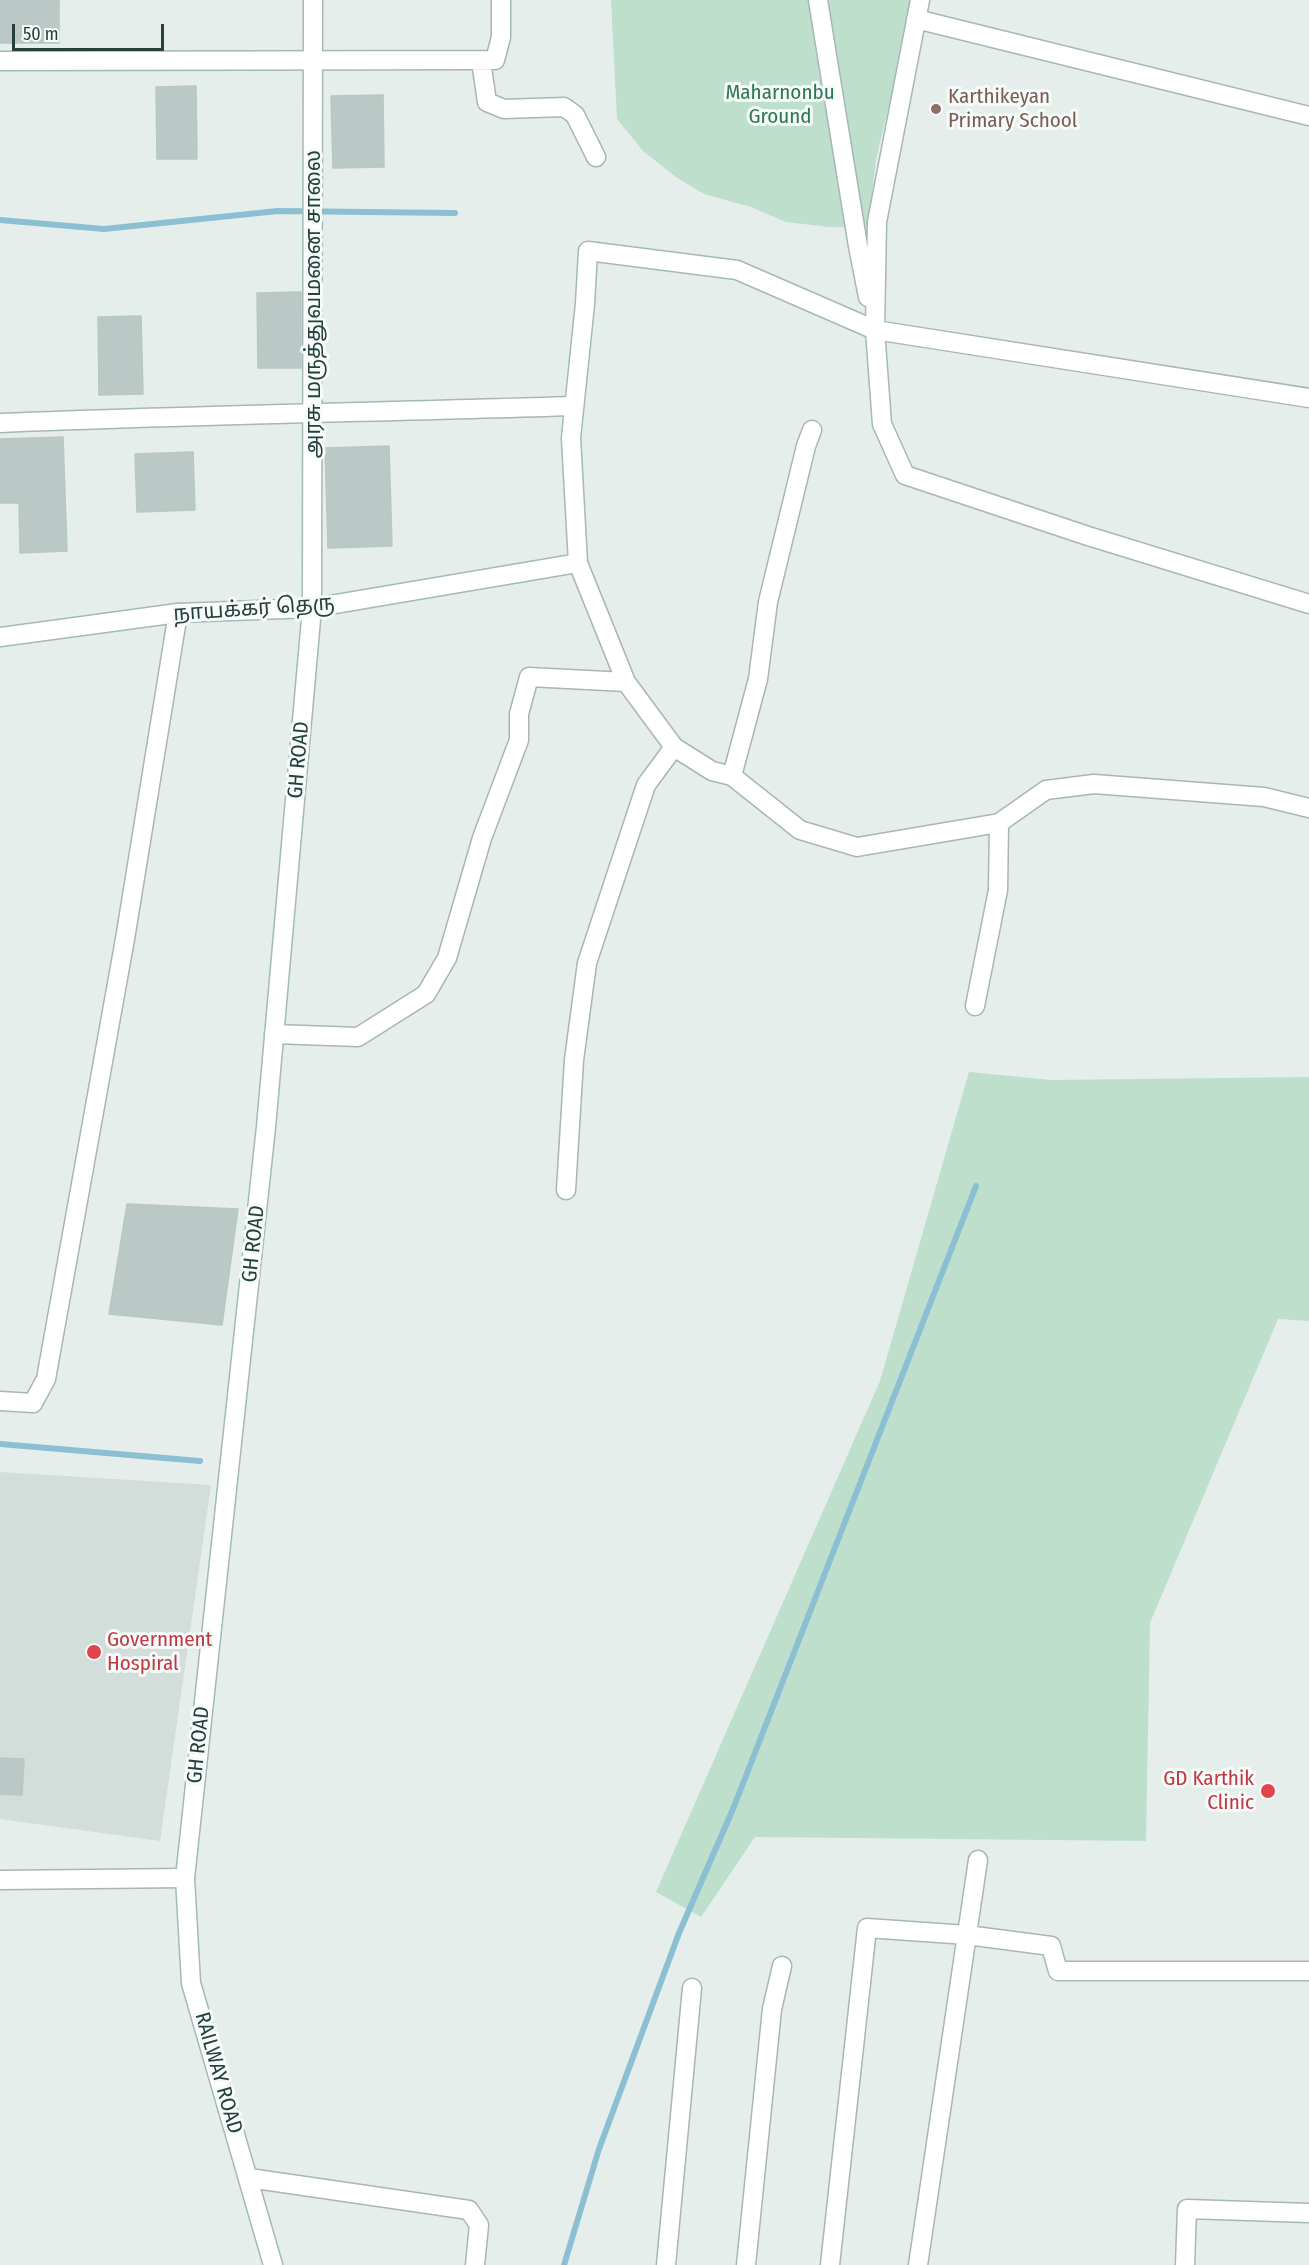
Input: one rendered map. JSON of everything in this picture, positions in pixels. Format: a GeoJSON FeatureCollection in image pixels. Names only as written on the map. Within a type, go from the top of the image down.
{"type":"FeatureCollection","features":[{"type":"Feature","properties":{"kind":"street","name":"அரசு மருத்துவமனை சாலை"},"geometry":{"type":"LineString","coordinates":[[312,608],[313,0]]}},
{"type":"Feature","properties":{"kind":"street"},"geometry":{"type":"LineString","coordinates":[[0,61],[495,60],[501,37],[501,0]]}},
{"type":"Feature","properties":{"kind":"street"},"geometry":{"type":"LineString","coordinates":[[818,0],[858,246],[876,330]]}},
{"type":"Feature","properties":{"kind":"street"},"geometry":{"type":"LineString","coordinates":[[920,0],[877,222],[876,330],[882,424],[905,475],[1077,532],[1309,604]]}},
{"type":"Feature","properties":{"kind":"street"},"geometry":{"type":"LineString","coordinates":[[916,19],[1309,116]]}},
{"type":"Feature","properties":{"kind":"street"},"geometry":{"type":"LineString","coordinates":[[481,61],[487,102],[504,109],[564,107],[575,115],[596,157]]}},
{"type":"Feature","properties":{"kind":"street"},"geometry":{"type":"LineString","coordinates":[[1309,398],[876,330],[737,270],[588,251],[585,304],[570,438],[578,563],[626,682],[674,747],[712,771],[732,776],[800,831],[857,847],[999,823],[1046,790],[1094,784],[1264,797],[1309,808]]}},
{"type":"Feature","properties":{"kind":"street"},"geometry":{"type":"LineString","coordinates":[[0,423],[165,416],[574,406]]}},
{"type":"Feature","properties":{"kind":"street"},"geometry":{"type":"LineString","coordinates":[[732,776],[758,679],[768,602],[806,446],[812,430]]}},
{"type":"Feature","properties":{"kind":"street","name":"நாயக்கர் தெரு"},"geometry":{"type":"LineString","coordinates":[[0,637],[178,613],[312,608],[578,563]]}},
{"type":"Feature","properties":{"kind":"street","name":"GH ROAD"},"geometry":{"type":"LineString","coordinates":[[185,1878],[265,1139],[312,608]]}},
{"type":"Feature","properties":{"kind":"street"},"geometry":{"type":"LineString","coordinates":[[0,1401],[33,1403],[46,1379],[125,939],[178,613]]}},
{"type":"Feature","properties":{"kind":"street"},"geometry":{"type":"LineString","coordinates":[[274,1034],[358,1037],[426,994],[447,958],[482,838],[519,740],[519,714],[529,677],[626,682]]}},
{"type":"Feature","properties":{"kind":"street"},"geometry":{"type":"LineString","coordinates":[[566,1190],[574,1060],[587,963],[646,785],[674,747]]}},
{"type":"Feature","properties":{"kind":"street"},"geometry":{"type":"LineString","coordinates":[[975,1006],[998,890],[999,823]]}},
{"type":"Feature","properties":{"kind":"street"},"geometry":{"type":"LineString","coordinates":[[918,2265],[978,1860]]}},
{"type":"Feature","properties":{"kind":"street"},"geometry":{"type":"LineString","coordinates":[[0,1880],[185,1878]]}},
{"type":"Feature","properties":{"kind":"street","name":"RAILWAY ROAD"},"geometry":{"type":"LineString","coordinates":[[185,1878],[191,1983],[273,2265]]}},
{"type":"Feature","properties":{"kind":"street"},"geometry":{"type":"LineString","coordinates":[[830,2265],[867,1928],[967,1935],[1051,1946],[1058,1971],[1309,1971]]}},
{"type":"Feature","properties":{"kind":"street"},"geometry":{"type":"LineString","coordinates":[[746,2265],[772,2009],[782,1966]]}},
{"type":"Feature","properties":{"kind":"street"},"geometry":{"type":"LineString","coordinates":[[666,2265],[692,1988]]}},
{"type":"Feature","properties":{"kind":"street"},"geometry":{"type":"LineString","coordinates":[[249,2178],[469,2210],[479,2225],[475,2265]]}},
{"type":"Feature","properties":{"kind":"street"},"geometry":{"type":"LineString","coordinates":[[1185,2265],[1186,2209],[1309,2213]]}},
{"type":"Feature","properties":{"kind":"shaded area","name":"Government Hospiral"},"geometry":{"type":"Polygon","coordinates":[[[0,1472],[211,1485],[160,1841],[0,1819],[0,1472]]]}},
{"type":"Feature","properties":{"kind":"green space","name":"Maharnonbu Ground"},"geometry":{"type":"Polygon","coordinates":[[[611,0],[910,0],[897,73],[876,159],[868,228],[829,227],[786,222],[751,207],[704,194],[676,177],[643,151],[617,119],[611,0]]]}},
{"type":"Feature","properties":{"kind":"green space"},"geometry":{"type":"Polygon","coordinates":[[[969,1072],[1052,1080],[1309,1077],[1309,1321],[1278,1319],[1150,1623],[1146,1841],[755,1837],[701,1917],[656,1892],[880,1381],[969,1072]]]}},
{"type":"Feature","properties":{"kind":"building"},"geometry":{"type":"Polygon","coordinates":[[[0,0],[59,0],[59,43],[0,43],[0,0]]]}},
{"type":"Feature","properties":{"kind":"building"},"geometry":{"type":"Polygon","coordinates":[[[196,86],[197,159],[157,159],[156,87],[196,86]]]}},
{"type":"Feature","properties":{"kind":"building"},"geometry":{"type":"Polygon","coordinates":[[[383,95],[384,167],[333,168],[331,96],[383,95]]]}},
{"type":"Feature","properties":{"kind":"building"},"geometry":{"type":"Polygon","coordinates":[[[301,292],[301,368],[258,368],[257,293],[301,292]]]}},
{"type":"Feature","properties":{"kind":"building"},"geometry":{"type":"Polygon","coordinates":[[[141,316],[143,394],[99,395],[98,317],[141,316]]]}},
{"type":"Feature","properties":{"kind":"building"},"geometry":{"type":"Polygon","coordinates":[[[63,437],[67,551],[20,553],[19,503],[0,503],[0,439],[63,437]]]}},
{"type":"Feature","properties":{"kind":"building"},"geometry":{"type":"Polygon","coordinates":[[[389,446],[392,546],[328,548],[325,448],[389,446]]]}},
{"type":"Feature","properties":{"kind":"building"},"geometry":{"type":"Polygon","coordinates":[[[193,452],[195,510],[137,512],[135,454],[193,452]]]}},
{"type":"Feature","properties":{"kind":"building"},"geometry":{"type":"Polygon","coordinates":[[[127,1204],[238,1209],[222,1325],[109,1314],[127,1204]]]}},
{"type":"Feature","properties":{"kind":"building"},"geometry":{"type":"Polygon","coordinates":[[[0,1758],[24,1759],[22,1795],[0,1794],[0,1758]]]}},
{"type":"Feature","properties":{"kind":"waterway"},"geometry":{"type":"LineString","coordinates":[[0,220],[104,229],[278,211],[455,213]]}},
{"type":"Feature","properties":{"kind":"waterway"},"geometry":{"type":"LineString","coordinates":[[564,2265],[599,2149],[679,1933],[733,1809],[976,1186]]}},
{"type":"Feature","properties":{"kind":"waterway"},"geometry":{"type":"LineString","coordinates":[[0,1444],[200,1461]]}},
{"type":"Feature","properties":{"kind":"place","name":"Karthikeyan Primary School"},"geometry":{"type":"Point","coordinates":[936,109]}},
{"type":"Feature","properties":{"kind":"place","name":"Government Hospiral"},"geometry":{"type":"Point","coordinates":[94,1652]}},
{"type":"Feature","properties":{"kind":"place","name":"GD Karthik Clinic"},"geometry":{"type":"Point","coordinates":[1268,1791]}}]}
